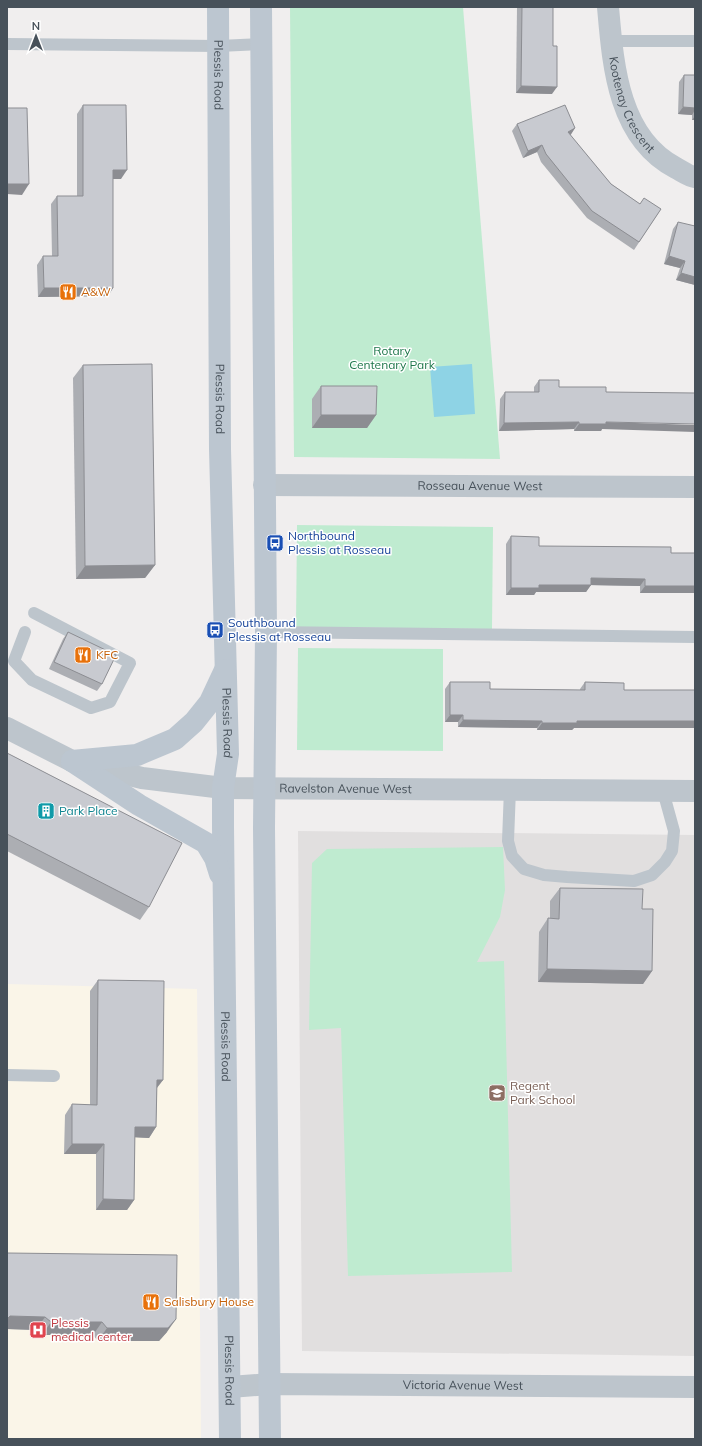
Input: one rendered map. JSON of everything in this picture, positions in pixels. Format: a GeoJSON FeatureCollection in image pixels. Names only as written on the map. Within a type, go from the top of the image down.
{"type":"FeatureCollection","features":[{"type":"Feature","properties":{"kind":"main road","name":"Plessis Road"},"geometry":{"type":"LineString","coordinates":[[218,7],[220,449],[227,665],[228,758],[223,788],[223,885],[230,1439]]}},
{"type":"Feature","properties":{"kind":"main road"},"geometry":{"type":"LineString","coordinates":[[261,7],[266,632],[264,787],[270,1439]]}},
{"type":"Feature","properties":{"kind":"main road"},"geometry":{"type":"LineString","coordinates":[[72,761],[137,755],[175,739],[194,722],[210,702],[227,665]]}},
{"type":"Feature","properties":{"kind":"main road"},"geometry":{"type":"LineString","coordinates":[[72,761],[139,805],[206,843],[215,858],[223,885]]}},
{"type":"Feature","properties":{"kind":"street","name":"Kootenay Crescent"},"geometry":{"type":"LineString","coordinates":[[608,7],[611,41],[620,97],[634,130],[662,161],[695,177]]}},
{"type":"Feature","properties":{"kind":"street","name":"Rosseau Avenue West"},"geometry":{"type":"LineString","coordinates":[[264,485],[695,487]]}},
{"type":"Feature","properties":{"kind":"street","name":"Ravelston Avenue West"},"geometry":{"type":"LineString","coordinates":[[7,728],[72,761],[142,778],[223,788],[264,787],[695,791]]}},
{"type":"Feature","properties":{"kind":"street","name":"Victoria Avenue West"},"geometry":{"type":"LineString","coordinates":[[230,1387],[270,1384],[695,1387]]}},
{"type":"Feature","properties":{"kind":"lane"},"geometry":{"type":"LineString","coordinates":[[611,41],[695,41]]}},
{"type":"Feature","properties":{"kind":"lane"},"geometry":{"type":"LineString","coordinates":[[7,44],[219,46],[261,44]]}},
{"type":"Feature","properties":{"kind":"lane"},"geometry":{"type":"LineString","coordinates":[[25,632],[14,660],[32,680],[91,708],[110,702],[130,663],[34,614]]}},
{"type":"Feature","properties":{"kind":"lane"},"geometry":{"type":"LineString","coordinates":[[266,632],[695,637]]}},
{"type":"Feature","properties":{"kind":"lane"},"geometry":{"type":"LineString","coordinates":[[510,789],[508,841],[512,856],[524,869],[544,875],[634,881],[652,875],[665,862],[672,851],[674,831],[663,791]]}},
{"type":"Feature","properties":{"kind":"lane"},"geometry":{"type":"LineString","coordinates":[[7,1075],[54,1076]]}},
{"type":"Feature","properties":{"kind":"shaded area","name":"Regent Park School"},"geometry":{"type":"Polygon","coordinates":[[[298,831],[695,835],[695,1356],[302,1351],[298,831]]]}},
{"type":"Feature","properties":{"kind":"shaded area"},"geometry":{"type":"Polygon","coordinates":[[[7,984],[197,989],[201,1439],[7,1439],[7,984]]]}},
{"type":"Feature","properties":{"kind":"green space","name":"Rotary Centenary Park"},"geometry":{"type":"Polygon","coordinates":[[[290,7],[463,7],[500,459],[294,457],[290,7]]]}},
{"type":"Feature","properties":{"kind":"green space"},"geometry":{"type":"Polygon","coordinates":[[[297,525],[493,527],[492,629],[296,627],[297,525]]]}},
{"type":"Feature","properties":{"kind":"green space"},"geometry":{"type":"Polygon","coordinates":[[[298,648],[443,649],[443,751],[297,750],[298,648]]]}},
{"type":"Feature","properties":{"kind":"green space"},"geometry":{"type":"Polygon","coordinates":[[[503,847],[505,890],[500,917],[477,962],[504,961],[512,1272],[348,1276],[341,1028],[309,1030],[312,863],[327,849],[503,847]]]}},
{"type":"Feature","properties":{"kind":"water"},"geometry":{"type":"Polygon","coordinates":[[[472,364],[475,414],[434,417],[430,367],[472,364]]]}},
{"type":"Feature","properties":{"kind":"building"},"geometry":{"type":"Polygon","coordinates":[[[522,7],[553,7],[553,46],[557,46],[557,87],[521,86],[522,7]]]}},
{"type":"Feature","properties":{"kind":"building"},"geometry":{"type":"Polygon","coordinates":[[[684,75],[695,75],[695,108],[683,107],[684,75]]]}},
{"type":"Feature","properties":{"kind":"building"},"geometry":{"type":"Polygon","coordinates":[[[83,105],[126,105],[127,170],[113,170],[113,288],[44,288],[43,256],[58,256],[57,196],[83,196],[83,105]]]}},
{"type":"Feature","properties":{"kind":"building"},"geometry":{"type":"Polygon","coordinates":[[[565,105],[575,128],[568,132],[611,184],[640,204],[644,198],[661,209],[639,242],[592,211],[546,154],[542,145],[528,151],[517,124],[565,105]]]}},
{"type":"Feature","properties":{"kind":"building"},"geometry":{"type":"Polygon","coordinates":[[[7,108],[27,108],[29,184],[7,184],[7,108]]]}},
{"type":"Feature","properties":{"kind":"building"},"geometry":{"type":"Polygon","coordinates":[[[678,222],[695,226],[695,277],[681,273],[685,261],[669,256],[678,222]]]}},
{"type":"Feature","properties":{"kind":"building"},"geometry":{"type":"Polygon","coordinates":[[[152,364],[155,565],[85,566],[83,365],[152,364]]]}},
{"type":"Feature","properties":{"kind":"building"},"geometry":{"type":"Polygon","coordinates":[[[539,380],[559,380],[559,387],[606,387],[606,392],[695,393],[695,424],[606,422],[606,424],[579,424],[579,422],[504,423],[505,392],[539,392],[539,380]]]}},
{"type":"Feature","properties":{"kind":"building"},"geometry":{"type":"Polygon","coordinates":[[[321,386],[377,386],[376,415],[321,415],[321,386]]]}},
{"type":"Feature","properties":{"kind":"building"},"geometry":{"type":"Polygon","coordinates":[[[511,536],[539,537],[539,546],[671,547],[671,553],[695,553],[695,586],[645,586],[645,579],[591,578],[591,585],[539,585],[539,588],[511,588],[511,536]]]}},
{"type":"Feature","properties":{"kind":"building"},"geometry":{"type":"Polygon","coordinates":[[[68,632],[116,655],[102,684],[54,662],[68,632]]]}},
{"type":"Feature","properties":{"kind":"building"},"geometry":{"type":"Polygon","coordinates":[[[450,682],[490,682],[490,689],[585,690],[585,682],[624,683],[624,690],[695,690],[695,721],[577,721],[577,723],[542,723],[542,721],[463,720],[463,715],[450,715],[450,682]]]}},
{"type":"Feature","properties":{"kind":"building","name":"Park Place"},"geometry":{"type":"Polygon","coordinates":[[[7,753],[182,843],[149,907],[7,834],[7,753]]]}},
{"type":"Feature","properties":{"kind":"building"},"geometry":{"type":"Polygon","coordinates":[[[560,888],[643,889],[642,909],[653,909],[652,971],[547,969],[548,918],[559,919],[560,888]]]}},
{"type":"Feature","properties":{"kind":"building"},"geometry":{"type":"Polygon","coordinates":[[[98,980],[164,981],[163,1080],[157,1080],[156,1127],[135,1127],[134,1200],[103,1199],[104,1144],[72,1144],[72,1104],[97,1105],[98,980]]]}},
{"type":"Feature","properties":{"kind":"building"},"geometry":{"type":"Polygon","coordinates":[[[7,1253],[177,1255],[176,1319],[168,1328],[107,1328],[102,1322],[51,1322],[45,1317],[10,1316],[7,1319],[7,1253]]]}},
{"type":"Feature","properties":{"kind":"place","name":"A&W"},"geometry":{"type":"Point","coordinates":[68,292]}},
{"type":"Feature","properties":{"kind":"place","name":"Northbound Plessis at Rosseau"},"geometry":{"type":"Point","coordinates":[275,543]}},
{"type":"Feature","properties":{"kind":"place","name":"Southbound Plessis at Rosseau"},"geometry":{"type":"Point","coordinates":[215,630]}},
{"type":"Feature","properties":{"kind":"place","name":"KFC"},"geometry":{"type":"Point","coordinates":[83,655]}},
{"type":"Feature","properties":{"kind":"place","name":"Park Place"},"geometry":{"type":"Point","coordinates":[46,811]}},
{"type":"Feature","properties":{"kind":"place","name":"Regent Park School"},"geometry":{"type":"Point","coordinates":[497,1093]}},
{"type":"Feature","properties":{"kind":"place","name":"Salisbury House"},"geometry":{"type":"Point","coordinates":[151,1302]}},
{"type":"Feature","properties":{"kind":"place","name":"Plessis medical center"},"geometry":{"type":"Point","coordinates":[38,1330]}}]}
